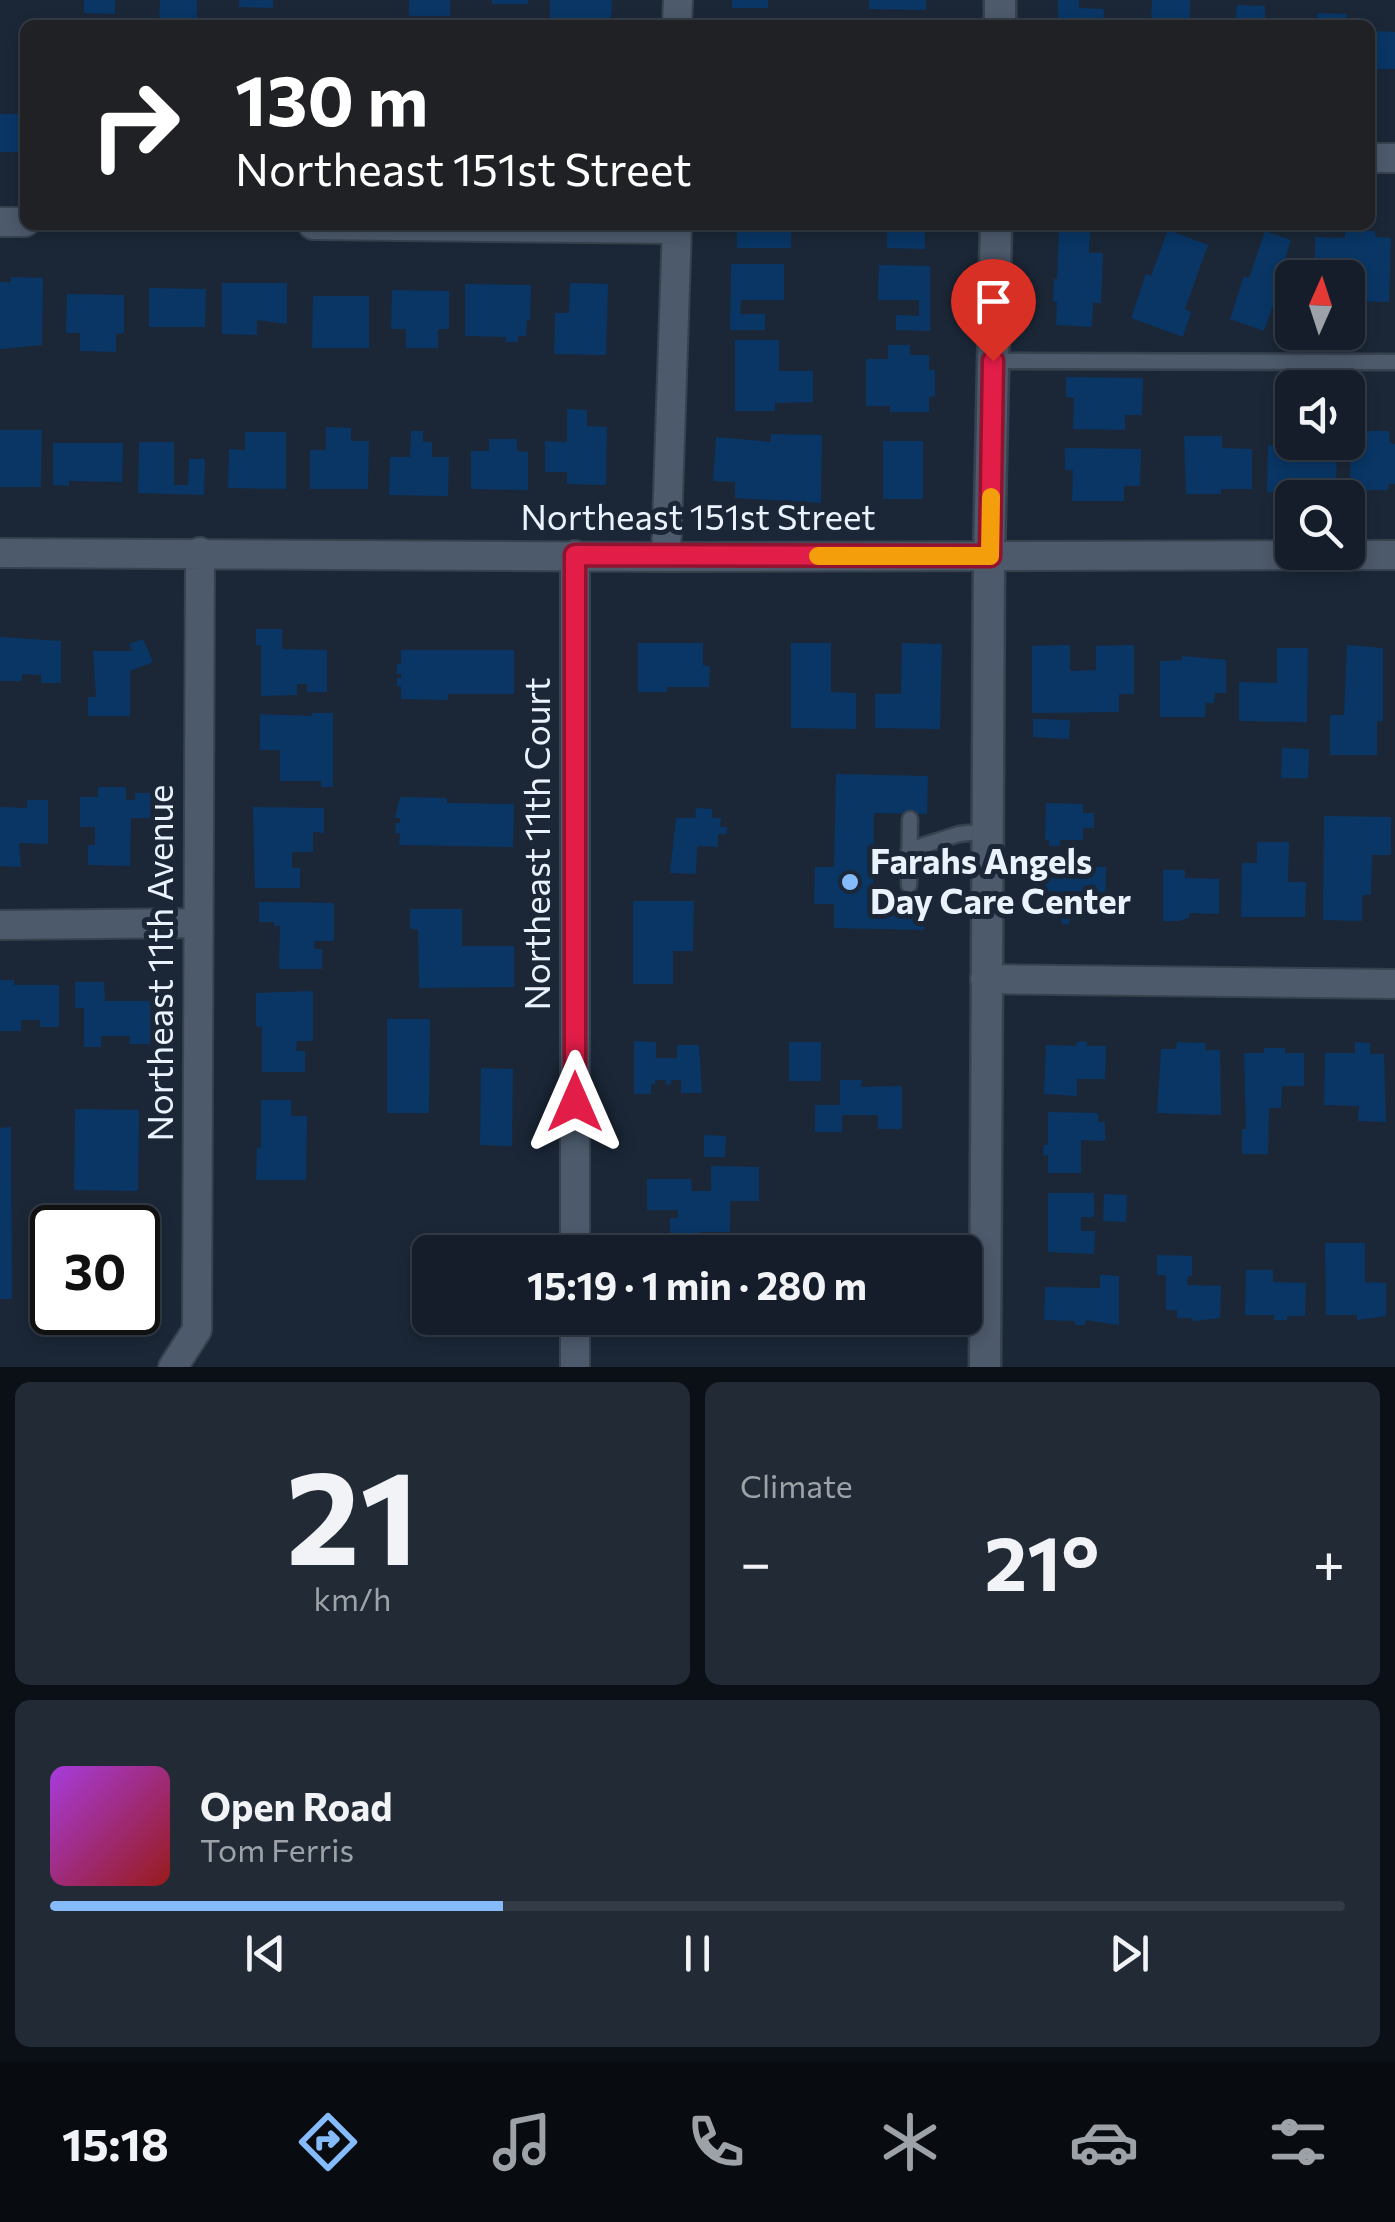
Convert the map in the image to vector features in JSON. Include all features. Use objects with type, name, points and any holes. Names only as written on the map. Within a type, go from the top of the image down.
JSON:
[{"type":"street","points":[[666,557],[677,230]]},
{"type":"street","points":[[984,1367],[996,230]]},
{"type":"street","name":"Northeast 11th Avenue","points":[[173,1367],[197,1330],[200,552]]},
{"type":"street","name":"Northeast 151st Street","points":[[0,553],[666,557],[1395,554]]},
{"type":"street","name":"Northeast 11th Court","points":[[575,555],[575,1235]]},
{"type":"street","points":[[0,925],[198,923]]},
{"type":"street","points":[[986,979],[1395,984]]},
{"type":"street","points":[[575,1335],[576,1367]]},
{"type":"lane","points":[[993,361],[1395,362]]},
{"type":"lane","points":[[908,885],[910,819]]},
{"type":"lane","points":[[909,850],[958,834],[988,830]]},
{"type":"building","points":[[84,0],[115,0],[115,14],[84,13]]},
{"type":"building","points":[[160,0],[197,0],[197,20],[159,20]]},
{"type":"building","points":[[239,0],[273,0],[273,8],[239,7]]},
{"type":"building","points":[[409,0],[450,0],[450,16],[409,16]]},
{"type":"building","points":[[492,0],[528,0],[528,4],[492,4]]},
{"type":"building","points":[[550,0],[612,0],[611,20],[550,20]]},
{"type":"building","points":[[732,0],[768,0],[768,8],[732,8]]},
{"type":"building","points":[[869,0],[926,0],[926,10],[869,9]]},
{"type":"building","points":[[1058,0],[1079,0],[1079,8],[1104,9],[1103,20],[1058,20]]},
{"type":"building","points":[[1152,0],[1190,0],[1190,19],[1213,19],[1213,20],[1151,20]]},
{"type":"building","points":[[1237,5],[1265,6],[1265,18],[1301,18],[1301,20],[1236,20]]},
{"type":"building","points":[[1317,13],[1347,14],[1347,20],[1317,20]]},
{"type":"building","points":[[1377,31],[1395,32],[1395,69],[1377,69]]},
{"type":"building","points":[[0,114],[20,114],[20,152],[0,152]]},
{"type":"building","points":[[737,230],[791,230],[791,248],[737,248]]},
{"type":"building","points":[[887,230],[925,230],[925,249],[887,248]]},
{"type":"building","points":[[1059,230],[1090,231],[1089,253],[1103,253],[1101,303],[1093,303],[1092,327],[1056,325],[1057,302],[1053,301]]},
{"type":"building","points":[[1168,230],[1208,245],[1185,309],[1191,312],[1183,337],[1131,318],[1146,274],[1151,276]]},
{"type":"building","points":[[1265,231],[1291,240],[1285,260],[1275,260],[1275,301],[1264,331],[1230,319],[1244,276],[1249,278]]},
{"type":"building","points":[[1345,231],[1375,231],[1375,237],[1391,238],[1389,302],[1365,301],[1365,260],[1315,260],[1315,237],[1345,238]]},
{"type":"building","points":[[731,264],[784,264],[784,300],[741,300],[740,314],[765,314],[765,330],[730,330]]},
{"type":"building","points":[[879,265],[930,266],[930,331],[896,330],[896,315],[919,316],[919,300],[878,300]]},
{"type":"building","points":[[11,277],[43,278],[42,345],[0,349],[0,282],[11,282]]},
{"type":"building","points":[[222,283],[287,283],[287,324],[257,320],[257,335],[222,334]]},
{"type":"building","points":[[570,283],[608,284],[606,355],[554,354],[555,313],[569,313]]},
{"type":"building","points":[[465,284],[531,285],[526,336],[518,336],[518,342],[505,342],[506,337],[465,336]]},
{"type":"building","points":[[149,288],[206,289],[205,327],[149,327]]},
{"type":"building","points":[[392,290],[449,291],[449,329],[438,329],[438,348],[406,348],[406,329],[391,329]]},
{"type":"building","points":[[67,294],[124,295],[124,333],[116,334],[116,352],[80,351],[80,333],[66,333]]},
{"type":"building","points":[[313,296],[369,296],[369,348],[312,348]]},
{"type":"building","points":[[735,340],[779,340],[779,371],[813,371],[813,402],[775,403],[775,411],[735,411]]},
{"type":"building","points":[[888,345],[910,345],[910,355],[929,355],[929,370],[935,370],[935,396],[929,397],[929,412],[890,412],[890,406],[866,406],[866,359],[888,359]]},
{"type":"building","points":[[1066,377],[1143,378],[1142,415],[1125,415],[1125,430],[1073,429],[1074,398],[1066,397]]},
{"type":"building","points":[[567,409],[587,410],[587,426],[607,427],[606,485],[567,484],[567,472],[545,472],[545,441],[567,442]]},
{"type":"building","points":[[326,427],[351,428],[351,441],[369,441],[368,489],[310,489],[310,450],[326,450]]},
{"type":"building","points":[[0,430],[42,430],[41,487],[0,487]]},
{"type":"building","points":[[411,431],[423,431],[423,442],[432,442],[432,457],[449,457],[448,496],[389,495],[390,457],[410,457]]},
{"type":"building","points":[[1366,431],[1389,431],[1390,443],[1395,444],[1395,484],[1389,484],[1388,490],[1365,490],[1365,480],[1350,480],[1351,460],[1365,460]]},
{"type":"building","points":[[245,432],[286,432],[286,489],[228,488],[229,449],[245,450]]},
{"type":"building","points":[[771,434],[822,435],[821,503],[735,498],[735,482],[713,481],[716,437],[771,442]]},
{"type":"building","points":[[1184,436],[1222,436],[1222,448],[1252,449],[1252,489],[1186,494]]},
{"type":"building","points":[[489,439],[517,439],[517,451],[528,452],[528,490],[471,489],[471,451],[489,451]]},
{"type":"building","points":[[883,441],[923,441],[923,499],[883,499]]},
{"type":"building","points":[[139,442],[174,442],[174,485],[188,485],[189,459],[205,459],[204,495],[138,493]]},
{"type":"building","points":[[53,443],[123,443],[122,482],[69,481],[69,486],[53,485]]},
{"type":"building","points":[[1268,445],[1275,446],[1275,460],[1337,460],[1336,480],[1275,480],[1275,492],[1267,492]]},
{"type":"building","points":[[1065,448],[1141,449],[1140,486],[1124,486],[1124,501],[1072,501],[1073,470],[1065,470]]},
{"type":"building","points":[[256,629],[282,629],[282,649],[327,650],[327,692],[307,692],[307,684],[297,684],[297,695],[261,696],[261,645],[256,645]]},
{"type":"building","points":[[0,637],[61,641],[61,683],[41,683],[41,675],[22,674],[22,681],[0,681]]},
{"type":"building","points":[[143,639],[153,662],[130,671],[130,716],[88,716],[88,697],[96,697],[93,651],[132,651],[129,644]]},
{"type":"building","points":[[638,643],[703,643],[703,666],[710,666],[709,687],[638,692]]},
{"type":"building","points":[[791,643],[831,643],[831,692],[856,693],[856,729],[791,728]]},
{"type":"building","points":[[902,643],[942,644],[940,729],[875,728],[875,694],[901,694]]},
{"type":"building","points":[[1070,645],[1070,671],[1096,670],[1096,646],[1134,645],[1134,694],[1119,694],[1119,712],[1032,713],[1032,646]]},
{"type":"building","points":[[1347,645],[1383,648],[1383,721],[1377,721],[1377,755],[1330,755],[1330,715],[1344,715]]},
{"type":"building","points":[[1277,648],[1308,648],[1307,722],[1239,721],[1239,682],[1277,683]]},
{"type":"building","points":[[401,650],[514,650],[514,694],[448,694],[448,700],[401,699],[397,678],[401,678],[401,673],[396,674]]},
{"type":"building","points":[[1182,656],[1226,660],[1226,693],[1215,693],[1214,703],[1206,703],[1205,717],[1160,717],[1160,661],[1182,660]]},
{"type":"building","points":[[311,713],[333,713],[333,787],[321,787],[321,781],[280,781],[280,750],[260,750],[260,714],[312,716]]},
{"type":"building","points":[[1033,719],[1070,720],[1069,739],[1033,737]]},
{"type":"building","points":[[1282,748],[1309,749],[1308,778],[1281,778]]},
{"type":"building","points":[[836,774],[928,776],[927,814],[874,813],[873,892],[925,893],[924,930],[834,928],[834,904],[814,904],[815,867],[834,867]]},
{"type":"building","points":[[98,787],[126,787],[126,800],[135,800],[135,793],[151,793],[150,818],[131,818],[130,866],[88,865],[88,845],[95,845],[95,827],[80,827],[80,797],[98,797]]},
{"type":"building","points":[[400,797],[447,798],[447,803],[514,804],[513,847],[399,845],[400,833],[395,833],[400,818],[395,818]]},
{"type":"building","points":[[27,800],[48,800],[48,844],[19,843],[21,867],[0,866],[0,807],[27,808]]},
{"type":"building","points":[[1046,803],[1083,804],[1083,813],[1094,813],[1094,828],[1083,828],[1083,840],[1060,840],[1060,846],[1049,846],[1049,840],[1045,840]]},
{"type":"building","points":[[253,807],[324,808],[324,833],[313,832],[313,852],[292,852],[292,868],[300,868],[300,888],[255,888]]},
{"type":"building","points":[[696,808],[712,809],[712,818],[721,818],[720,827],[727,827],[727,834],[718,834],[718,847],[697,846],[696,874],[670,873],[676,818],[695,818]]},
{"type":"building","points":[[1324,816],[1391,817],[1391,855],[1372,855],[1371,895],[1362,895],[1362,921],[1323,920]]},
{"type":"building","points":[[1257,842],[1289,842],[1288,882],[1306,882],[1305,917],[1241,917],[1242,863],[1257,863]]},
{"type":"building","points":[[1044,867],[1106,867],[1105,912],[1085,912],[1085,919],[1070,919],[1069,924],[1062,924],[1060,912],[1044,912]]},
{"type":"building","points":[[1163,870],[1185,870],[1185,878],[1219,879],[1219,914],[1189,913],[1189,918],[1163,921]]},
{"type":"building","points":[[633,901],[694,901],[693,951],[673,951],[673,984],[633,984]]},
{"type":"building","points":[[259,902],[334,903],[334,941],[314,941],[314,949],[322,949],[322,969],[279,969],[280,926],[259,922]]},
{"type":"building","points":[[410,909],[462,909],[462,946],[514,946],[514,987],[419,988],[418,929],[410,929]]},
{"type":"building","points":[[0,980],[14,980],[14,985],[59,985],[59,1027],[40,1027],[40,1020],[21,1020],[21,1031],[0,1031]]},
{"type":"building","points":[[75,982],[104,982],[105,1001],[150,1001],[150,1044],[129,1044],[130,1036],[101,1036],[101,1047],[84,1047],[84,1008],[75,1008]]},
{"type":"building","points":[[313,991],[313,1041],[297,1041],[296,1051],[305,1051],[305,1072],[262,1072],[262,1027],[256,1026],[256,993]]},
{"type":"building","points":[[387,1019],[430,1019],[429,1113],[387,1113]]},
{"type":"building","points":[[634,1041],[656,1042],[656,1058],[677,1058],[677,1045],[699,1045],[702,1093],[681,1093],[681,1080],[671,1080],[666,1085],[666,1080],[655,1080],[651,1094],[634,1094]]},
{"type":"building","points":[[1082,1041],[1087,1046],[1106,1046],[1105,1079],[1077,1079],[1077,1096],[1044,1094],[1046,1045],[1076,1046]]},
{"type":"building","points":[[789,1042],[821,1042],[821,1081],[789,1081]]},
{"type":"building","points":[[1177,1042],[1206,1043],[1205,1050],[1220,1050],[1221,1115],[1157,1113],[1161,1049],[1176,1049]]},
{"type":"building","points":[[1355,1042],[1370,1043],[1370,1054],[1384,1054],[1386,1122],[1358,1121],[1359,1106],[1324,1105],[1325,1053],[1355,1053]]},
{"type":"building","points":[[1264,1048],[1304,1053],[1304,1086],[1282,1086],[1281,1108],[1269,1108],[1268,1154],[1242,1154],[1242,1129],[1246,1129],[1244,1053],[1264,1053]]},
{"type":"building","points":[[481,1068],[513,1069],[512,1146],[480,1145]]},
{"type":"building","points":[[840,1080],[862,1080],[861,1087],[902,1086],[902,1129],[878,1129],[878,1115],[842,1115],[842,1132],[815,1132],[815,1105],[840,1105]]},
{"type":"building","points":[[261,1100],[291,1100],[291,1116],[307,1116],[306,1180],[256,1180]]},
{"type":"building","points":[[75,1109],[139,1110],[138,1191],[74,1190]]},
{"type":"building","points":[[1048,1112],[1098,1113],[1098,1122],[1105,1122],[1105,1141],[1081,1140],[1081,1173],[1048,1173],[1048,1155],[1044,1156],[1043,1150],[1048,1145]]},
{"type":"building","points":[[11,1127],[12,1299],[0,1299],[0,1128]]},
{"type":"building","points":[[704,1135],[726,1136],[725,1157],[704,1157]]},
{"type":"building","points":[[711,1166],[759,1167],[759,1201],[730,1201],[730,1232],[670,1234],[670,1218],[678,1218],[678,1210],[647,1210],[647,1179],[691,1179],[692,1191],[711,1191]]},
{"type":"building","points":[[1048,1193],[1094,1193],[1094,1217],[1081,1217],[1081,1231],[1095,1231],[1094,1254],[1048,1252]]},
{"type":"building","points":[[1104,1194],[1127,1195],[1126,1222],[1103,1221]]},
{"type":"building","points":[[1325,1243],[1365,1243],[1365,1282],[1386,1283],[1386,1316],[1357,1320],[1357,1315],[1326,1315]]},
{"type":"building","points":[[1157,1255],[1192,1256],[1192,1276],[1188,1276],[1187,1285],[1221,1286],[1220,1318],[1193,1321],[1177,1318],[1177,1310],[1166,1310],[1166,1275],[1157,1275]]},
{"type":"building","points":[[1246,1270],[1273,1270],[1273,1282],[1306,1283],[1305,1316],[1274,1320],[1274,1315],[1245,1315]]},
{"type":"building","points":[[1100,1275],[1119,1276],[1119,1325],[1044,1320],[1045,1287],[1100,1288]]},
{"type":"slow traffic","points":[[818,556],[990,556],[991,497]]},
{"type":"place","name":"Farahs Angels Day Care Center","points":[[850,882]]},
{"type":"route","points":[[575,1102],[575,555],[990,556],[993,361]]}]
